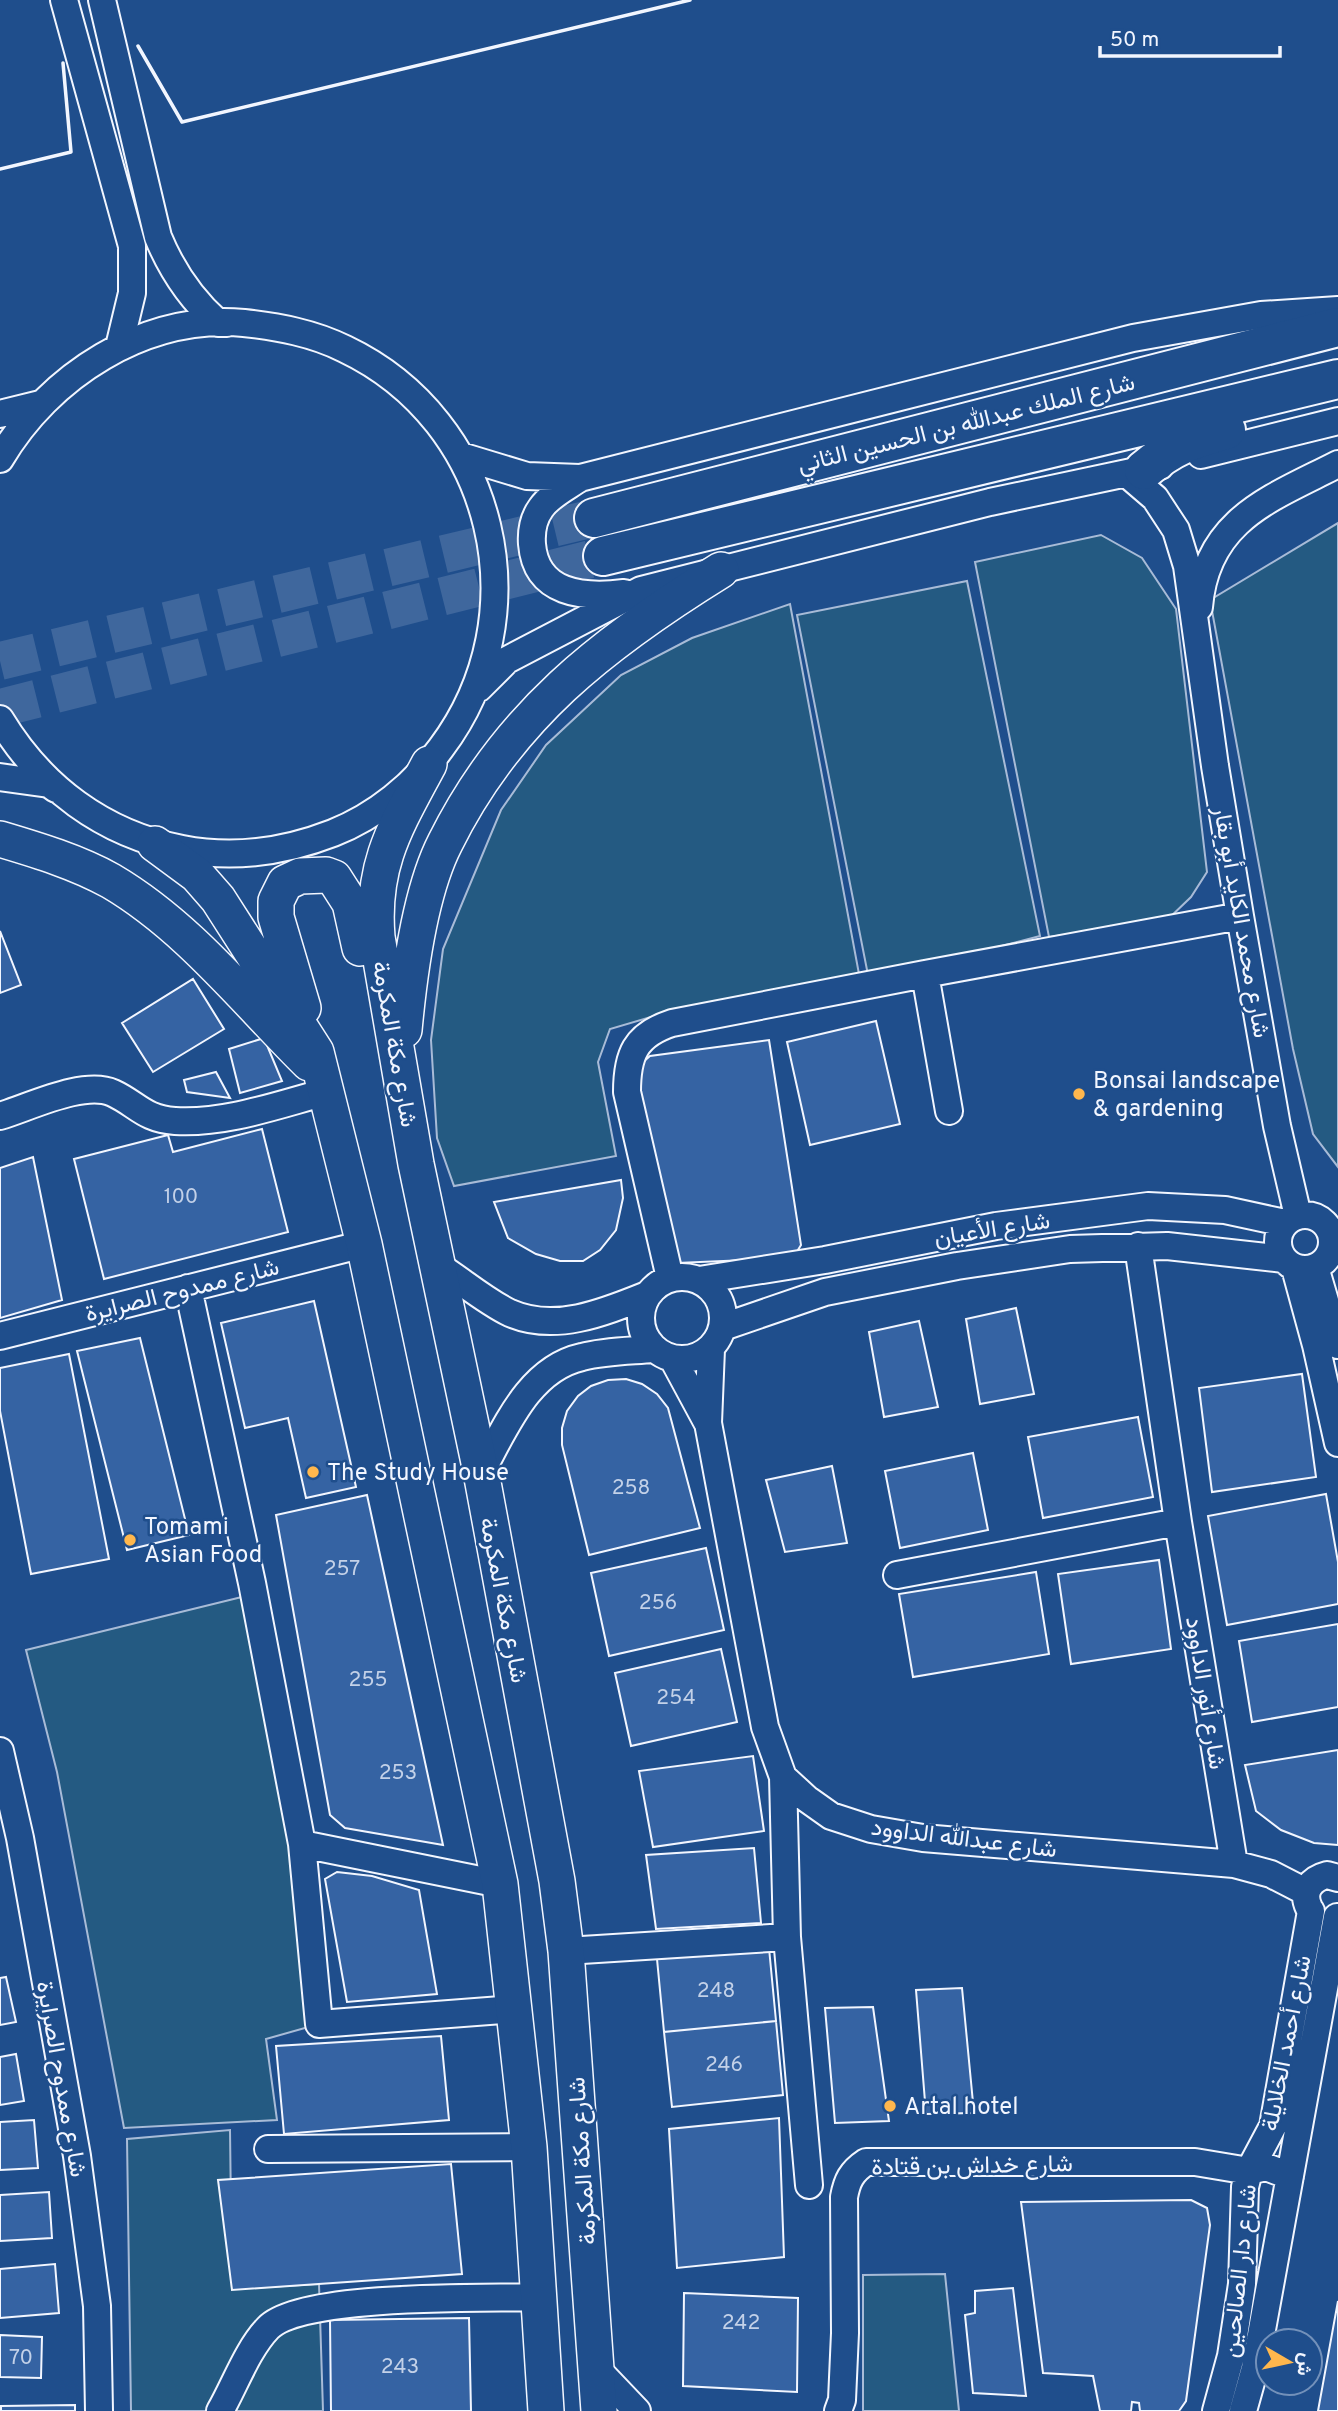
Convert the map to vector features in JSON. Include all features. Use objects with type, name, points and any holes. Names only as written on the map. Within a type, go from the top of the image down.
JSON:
[{"type":"highway","name":"شارع الملك عبدالله بن الحسين الثاني","points":[[594,518],[1338,327]]},
{"type":"highway","name":"شارع الملك عبدالله بن الحسين الثاني","points":[[603,556],[1338,379]]},
{"type":"highway","points":[[1135,472],[1182,443],[1338,398]]},
{"type":"main road","points":[[401,1065],[408,991],[421,918],[444,845],[485,777],[537,709],[603,650],[660,608],[721,570]]},
{"type":"main road","name":"شارع مكة المكرمة","points":[[429,764],[393,830],[379,872],[374,901],[386,995],[401,1065],[416,1164],[481,1472],[557,1881],[566,1951],[599,2411]]},
{"type":"main road","points":[[0,839],[71,863],[110,881],[140,901],[177,930],[321,1073]]},
{"type":"main road","points":[[155,844],[197,875],[218,899],[321,1073]]},
{"type":"main road","points":[[416,1164],[350,903],[334,878],[314,874],[285,883],[278,892],[276,917],[321,1073],[364,1244],[500,1884],[516,2008],[529,2147],[546,2411]]},
{"type":"street","points":[[64,0],[132,246],[132,293],[119,347]]},
{"type":"street","points":[[0,777],[49,785],[112,827],[155,844],[204,854],[254,854],[304,845],[351,826],[393,799],[429,764],[455,730],[475,691],[488,653],[495,612],[495,572],[486,519],[461,456],[427,410],[375,366],[314,336],[276,326],[218,323],[202,309],[176,275],[158,237],[102,0]]},
{"type":"street","points":[[110,161],[139,154]]},
{"type":"street","points":[[461,456],[527,476],[580,478],[1133,338],[1261,315],[1338,310]]},
{"type":"street","points":[[0,459],[24,421],[41,403],[85,367],[119,347],[157,333],[196,325],[236,323]]},
{"type":"street","points":[[0,414],[41,403]]},
{"type":"street","points":[[580,478],[542,505],[531,532],[533,556],[544,577],[560,589],[597,596],[641,590],[990,502],[1135,472],[1338,421]]},
{"type":"street","name":"شارع محمد الكايد أبو بقار","points":[[1198,626],[1205,578],[1227,535],[1262,501],[1338,464]]},
{"type":"street","name":"شارع محمد الكايد أبو بقار","points":[[1135,472],[1176,530],[1187,566],[1198,626],[1215,766],[1277,1126],[1311,1221],[1329,1231],[1329,1255],[1310,1265]]},
{"type":"street","points":[[475,691],[507,660],[641,590]]},
{"type":"street","points":[[0,719],[16,746],[42,776],[72,802]]},
{"type":"street","points":[[670,1278],[627,1092],[627,1067],[635,1047],[652,1029],[925,974],[1240,916]]},
{"type":"street","points":[[925,974],[949,1111]]},
{"type":"street","points":[[0,1116],[85,1089],[111,1092],[144,1114],[157,1119],[190,1122],[227,1118],[321,1073]]},
{"type":"street","name":"شارع الأعيان","points":[[699,1280],[825,1260],[996,1226],[1148,1206],[1202,1208],[1311,1221]]},
{"type":"street","points":[[1311,1221],[1278,1241],[1310,1265],[1338,1345]]},
{"type":"street","name":"شارع ممدوح الصرايرة","points":[[0,1336],[364,1244]]},
{"type":"street","name":"شارع أنور الداوود","points":[[1138,1246],[1178,1522],[1234,1864]]},
{"type":"street","name":"شارع الأعيان","points":[[717,1338],[825,1292],[957,1266],[1070,1249],[1167,1246],[1310,1265]]},
{"type":"street","points":[[437,1265],[510,1313],[536,1320],[563,1321],[604,1313],[647,1295],[657,1284],[670,1278],[685,1276],[699,1280],[719,1299],[717,1338],[687,1360],[663,1354],[580,1357],[549,1371],[520,1402],[481,1472]]},
{"type":"street","points":[[1310,1265],[1316,1345],[1338,1443]]},
{"type":"street","points":[[188,1287],[252,1583],[302,1844],[319,2024],[516,2008]]},
{"type":"street","points":[[647,1295],[641,1323],[645,1337],[663,1354]]},
{"type":"street","name":"شارع عبدالله الداوود","points":[[717,1338],[708,1423],[765,1727],[783,1777],[831,1816],[871,1829],[922,1838],[1234,1864],[1271,1874],[1309,1902],[1318,1917],[1338,1917]]},
{"type":"street","name":"شارع عبدالله الداوود","points":[[663,1354],[708,1423]]},
{"type":"street","points":[[897,1575],[1178,1522]]},
{"type":"street","name":"شارع ممدوح الصرايرة","points":[[0,1751],[20,1838],[77,2156],[97,2306],[99,2411]]},
{"type":"street","points":[[783,1777],[787,1937],[809,2185]]},
{"type":"street","points":[[302,1844],[500,1884]]},
{"type":"street","points":[[1309,1902],[1318,1878],[1327,1875],[1338,1878]]},
{"type":"street","name":"شارع أحمد الخلايلة","points":[[1249,2171],[1273,2126],[1309,1902]]},
{"type":"street","name":"شارع أحمد الخلايلة","points":[[1290,2176],[1338,1917]]},
{"type":"street","points":[[566,1951],[787,1937]]},
{"type":"street","points":[[268,2149],[529,2147]]},
{"type":"street","name":"شارع خداش بن قتادة","points":[[838,2411],[842,2400],[845,2333],[844,2197],[847,2182],[855,2169],[866,2162],[1195,2162],[1249,2171],[1266,2167],[1290,2176]]},
{"type":"street","name":"شارع دار الصالحين","points":[[1216,2411],[1231,2356],[1242,2284],[1244,2202],[1249,2171]]},
{"type":"street","name":"شارع دار الصالحين","points":[[1243,2411],[1255,2368],[1290,2176]]},
{"type":"street","points":[[220,2411],[268,2327],[294,2314],[332,2305],[540,2297]]},
{"type":"street","points":[[598,2370],[637,2411]]},
{"type":"shaded area","points":[[1338,523],[1338,1167],[1313,1134],[1293,1049],[1210,600]]},
{"type":"shaded area","points":[[1101,535],[1142,558],[1176,609],[1207,872],[1191,897],[1166,921],[1049,937],[975,562]]},
{"type":"shaded area","points":[[967,581],[1040,936],[869,980],[797,615]]},
{"type":"shaded area","points":[[790,604],[859,974],[685,1007],[610,1029],[598,1062],[616,1156],[454,1186],[437,1138],[431,1040],[443,949],[501,810],[546,745],[621,675],[692,638]]},
{"type":"shaded area","points":[[254,1594],[319,2024],[266,2039],[277,2120],[124,2128],[57,1772],[26,1650]]},
{"type":"shaded area","points":[[230,2130],[232,2289],[319,2284],[323,2411],[131,2411],[127,2139]]},
{"type":"shaded area","points":[[945,2274],[959,2411],[863,2411],[863,2275]]},
{"type":"building","points":[[0,931],[21,985],[0,993]]},
{"type":"building","points":[[193,979],[224,1029],[153,1072],[122,1023]]},
{"type":"building","points":[[876,1021],[900,1124],[810,1145],[787,1042]]},
{"type":"building","points":[[264,1038],[282,1081],[240,1093],[229,1049]]},
{"type":"building","points":[[769,1040],[801,1245],[793,1258],[677,1263],[635,1069],[650,1056]]},
{"type":"building","points":[[216,1072],[230,1098],[187,1092],[184,1080]]},
{"type":"building","points":[[262,1129],[288,1232],[104,1279],[74,1159],[168,1135],[173,1152]]},
{"type":"building","points":[[33,1157],[62,1300],[0,1318],[0,1168]]},
{"type":"building","points":[[621,1180],[623,1198],[616,1230],[600,1250],[583,1261],[560,1261],[536,1254],[508,1238],[494,1202]]},
{"type":"building","points":[[314,1301],[356,1487],[306,1498],[288,1418],[245,1428],[221,1323]]},
{"type":"building","points":[[1016,1308],[1034,1394],[980,1404],[966,1319]]},
{"type":"building","points":[[919,1321],[938,1407],[884,1417],[869,1332]]},
{"type":"building","points":[[140,1338],[189,1535],[127,1550],[77,1351]]},
{"type":"building","points":[[69,1354],[109,1559],[31,1574],[0,1411],[0,1368]]},
{"type":"building","points":[[1302,1374],[1316,1477],[1212,1492],[1199,1388]]},
{"type":"building","points":[[626,1379],[642,1384],[657,1394],[668,1408],[700,1528],[589,1555],[562,1445],[562,1428],[567,1411],[578,1396],[591,1386],[608,1380]]},
{"type":"building","points":[[1138,1417],[1153,1497],[1043,1518],[1028,1437]]},
{"type":"building","points":[[973,1453],[988,1530],[900,1548],[885,1471]]},
{"type":"building","points":[[832,1466],[847,1543],[785,1552],[766,1480]]},
{"type":"building","points":[[1326,1494],[1338,1562],[1338,1604],[1227,1625],[1208,1516]]},
{"type":"building","points":[[367,1495],[443,1845],[345,1828],[330,1815],[276,1515]]},
{"type":"building","points":[[706,1548],[724,1630],[609,1656],[591,1573]]},
{"type":"building","points":[[1159,1560],[1171,1649],[1071,1664],[1058,1574]]},
{"type":"building","points":[[1036,1572],[1049,1654],[913,1677],[899,1594]]},
{"type":"building","points":[[1338,1624],[1338,1707],[1252,1722],[1239,1641]]},
{"type":"building","points":[[721,1649],[737,1722],[631,1746],[615,1673]]},
{"type":"building","points":[[1338,1750],[1338,1845],[1314,1843],[1281,1830],[1256,1811],[1245,1765]]},
{"type":"building","points":[[753,1756],[764,1831],[653,1847],[639,1771]]},
{"type":"building","points":[[754,1848],[761,1923],[656,1929],[646,1855]]},
{"type":"building","points":[[337,1872],[372,1876],[419,1890],[437,1994],[347,2002],[325,1879]]},
{"type":"building","points":[[769,1948],[776,2021],[664,2032],[657,1959]]},
{"type":"building","points":[[6,1977],[16,2022],[0,2025],[0,1978]]},
{"type":"building","points":[[962,1988],[974,2113],[926,2114],[916,1990]]},
{"type":"building","points":[[873,2007],[889,2121],[835,2123],[825,2008]]},
{"type":"building","points":[[776,2021],[783,2095],[672,2107],[664,2032]]},
{"type":"building","points":[[441,2036],[449,2120],[284,2134],[276,2046]]},
{"type":"building","points":[[16,2054],[24,2101],[0,2105],[0,2057]]},
{"type":"building","points":[[779,2118],[784,2257],[677,2268],[669,2129]]},
{"type":"building","points":[[34,2120],[38,2168],[0,2170],[0,2122]]},
{"type":"building","points":[[451,2164],[462,2274],[232,2290],[218,2180]]},
{"type":"building","points":[[49,2192],[52,2238],[0,2241],[0,2195]]},
{"type":"building","points":[[1191,2200],[1207,2208],[1210,2225],[1186,2401],[1179,2411],[1140,2411],[1139,2403],[1132,2402],[1131,2411],[1100,2411],[1093,2376],[1043,2373],[1021,2202]]},
{"type":"building","points":[[55,2264],[59,2313],[0,2318],[0,2269]]},
{"type":"building","points":[[1013,2288],[1026,2396],[973,2393],[965,2315],[975,2313],[975,2291]]},
{"type":"building","points":[[684,2293],[798,2298],[797,2392],[683,2386]]},
{"type":"building","points":[[1338,2301],[1338,2411],[1318,2411],[1321,2397],[1324,2397],[1324,2378]]},
{"type":"building","points":[[469,2318],[471,2411],[331,2411],[330,2320]]},
{"type":"building","points":[[0,2335],[42,2337],[41,2378],[0,2377]]},
{"type":"building","points":[[75,2405],[75,2411],[1,2411],[1,2406]]},
{"type":"tunnel","points":[[0,661],[594,518]]},
{"type":"tunnel","points":[[0,708],[603,556]]},
{"type":"wall","points":[[138,46],[182,122],[690,0]]},
{"type":"wall","points":[[0,169],[71,152],[63,63]]},
{"type":"place","name":"Bonsai landscape & gardening","points":[[1079,1094]]},
{"type":"place","name":"The Study House","points":[[313,1472]]},
{"type":"place","name":"Tomami Asian Food","points":[[130,1540]]},
{"type":"place","name":"Artal hotel","points":[[890,2106]]}]
